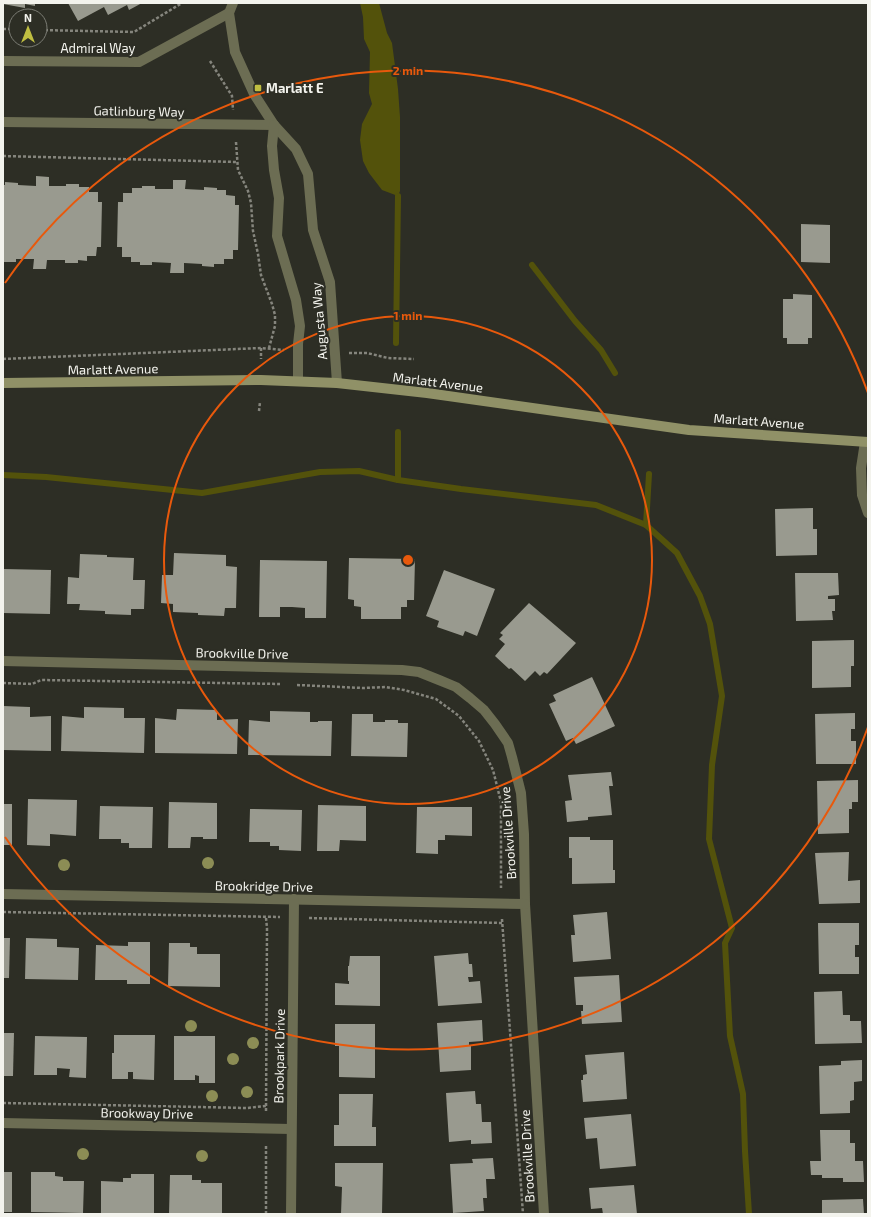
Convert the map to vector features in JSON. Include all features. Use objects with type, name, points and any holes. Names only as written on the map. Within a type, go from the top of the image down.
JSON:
[{"type":"street","name":"Augusta Way","points":[[233,3],[229,14],[235,52],[254,94],[274,125],[296,149],[308,174],[313,230],[330,282],[337,383]]},
{"type":"street","name":"Admiral Way","points":[[3,61],[139,62],[229,14]]},
{"type":"street","name":"Gatlinburg Way","points":[[3,122],[274,125]]},
{"type":"street","name":"Augusta Way","points":[[274,125],[272,146],[274,170],[279,198],[277,236],[296,300],[300,326],[298,344],[298,381]]},
{"type":"street","name":"Marlatt Avenue","points":[[3,383],[298,381],[337,383],[427,393],[689,430],[866,442]]},
{"type":"street","points":[[866,442],[861,468],[862,495],[868,512]]},
{"type":"street","name":"Brookville Drive","points":[[3,661],[402,670],[419,672],[456,687],[484,710],[508,744],[521,793],[524,834],[525,904],[544,1214]]},
{"type":"street","name":"Brookridge Drive","points":[[3,894],[525,904]]},
{"type":"street","name":"Brookpark Drive","points":[[291,1214],[294,899]]},
{"type":"street","name":"Brookway Drive","points":[[3,1123],[291,1129]]},
{"type":"path","points":[[48,30],[134,32],[182,3]]},
{"type":"path","points":[[210,61],[232,96],[233,115]]},
{"type":"path","points":[[3,359],[269,348],[275,326],[275,315],[261,275],[253,231],[251,203],[248,192],[238,170],[236,142]]},
{"type":"path","points":[[3,156],[237,162]]},
{"type":"path","points":[[261,348],[261,359]]},
{"type":"path","points":[[350,352],[367,352],[388,358],[414,359]]},
{"type":"path","points":[[259,410],[260,402]]},
{"type":"path","points":[[3,683],[32,684],[41,680],[282,684]]},
{"type":"path","points":[[290,684],[363,688],[386,687],[404,690],[436,699],[460,716],[479,741],[494,770],[501,802],[500,904],[523,1214]]},
{"type":"path","points":[[3,912],[266,918],[294,916],[502,923]]},
{"type":"path","points":[[266,918],[266,1214]]},
{"type":"path","points":[[3,1103],[247,1108],[266,1106]]},
{"type":"shaded area","points":[[360,3],[379,3],[387,33],[392,43],[400,117],[400,191],[398,196],[382,190],[369,173],[363,161],[360,140],[362,124],[372,104],[369,93],[370,52],[364,39],[363,17]]},
{"type":"building","points":[[35,3],[35,6],[25,4],[25,8],[3,4]]},
{"type":"building","points":[[68,3],[142,3],[129,10],[127,5],[108,15],[104,7],[78,21]]},
{"type":"building","points":[[36,176],[49,177],[49,186],[79,184],[79,187],[89,187],[89,192],[98,192],[98,202],[102,202],[101,247],[97,247],[96,256],[87,256],[87,261],[78,260],[78,263],[65,263],[65,260],[47,260],[46,269],[33,269],[34,259],[16,259],[16,262],[3,262],[3,185],[5,185],[5,182],[18,183],[18,185],[36,186]]},
{"type":"building","points":[[173,180],[186,180],[185,189],[204,190],[204,187],[217,188],[217,190],[226,190],[226,195],[235,196],[235,205],[239,205],[238,250],[233,250],[233,259],[224,259],[224,264],[214,264],[214,267],[202,266],[202,264],[184,263],[184,273],[170,273],[171,263],[152,262],[152,265],[140,265],[140,262],[131,262],[131,257],[122,257],[122,247],[117,247],[118,202],[123,202],[123,193],[132,193],[132,188],[142,188],[142,186],[155,186],[155,189],[173,189]]},
{"type":"building","points":[[801,224],[830,225],[830,263],[801,262]]},
{"type":"building","points":[[793,294],[812,295],[812,338],[808,338],[808,344],[787,344],[787,338],[783,338],[783,299],[793,299]]},
{"type":"building","points":[[813,508],[813,529],[817,529],[817,555],[776,556],[775,509]]},
{"type":"building","points":[[174,553],[226,555],[226,566],[237,567],[236,608],[225,608],[224,616],[198,615],[198,613],[173,612],[173,604],[161,603],[162,575],[173,575]]},
{"type":"building","points":[[80,554],[134,558],[133,580],[145,580],[144,609],[131,609],[131,615],[105,614],[105,611],[79,610],[80,604],[67,604],[68,577],[79,578]]},
{"type":"building","points":[[349,558],[415,559],[414,600],[407,600],[407,607],[401,607],[401,619],[361,619],[361,607],[354,606],[354,600],[348,599]]},
{"type":"building","points":[[260,560],[327,561],[326,618],[305,618],[305,608],[292,607],[280,607],[280,617],[259,617]]},
{"type":"building","points":[[3,569],[51,570],[50,614],[3,613]]},
{"type":"building","points":[[444,570],[495,589],[477,636],[465,631],[463,636],[437,627],[439,621],[426,616]]},
{"type":"building","points":[[795,573],[838,573],[839,595],[828,596],[828,599],[835,599],[835,611],[832,611],[833,620],[796,621]]},
{"type":"building","points":[[529,603],[576,643],[547,674],[544,672],[540,676],[535,671],[525,681],[495,656],[505,644],[499,639],[503,635],[500,633]]},
{"type":"building","points":[[854,640],[854,666],[851,666],[851,687],[812,688],[812,641]]},
{"type":"building","points":[[592,677],[615,726],[576,744],[573,738],[566,741],[549,704],[556,701],[553,695]]},
{"type":"building","points":[[3,706],[30,707],[30,717],[51,716],[51,751],[3,750]]},
{"type":"building","points":[[84,707],[124,708],[124,718],[145,718],[144,753],[61,751],[62,716],[84,718]]},
{"type":"building","points":[[177,709],[217,710],[217,720],[238,719],[237,754],[155,753],[155,718],[176,720]]},
{"type":"building","points":[[270,711],[310,712],[310,722],[332,721],[331,756],[248,755],[249,720],[270,722]]},
{"type":"building","points":[[855,713],[855,729],[851,729],[851,741],[856,741],[856,764],[816,764],[815,714]]},
{"type":"building","points":[[352,714],[373,714],[373,722],[398,720],[398,723],[408,723],[407,757],[351,756]]},
{"type":"building","points":[[611,772],[613,786],[609,786],[612,815],[588,817],[588,820],[567,822],[565,801],[572,800],[568,775]]},
{"type":"building","points":[[858,780],[858,802],[852,802],[852,809],[849,809],[849,833],[818,834],[817,781]]},
{"type":"building","points":[[28,799],[77,800],[76,836],[50,834],[50,846],[27,845]]},
{"type":"building","points":[[169,802],[217,803],[217,839],[191,837],[190,848],[168,848]]},
{"type":"building","points":[[3,804],[12,804],[12,845],[3,845]]},
{"type":"building","points":[[318,805],[366,806],[366,841],[340,840],[339,851],[317,851]]},
{"type":"building","points":[[100,806],[153,807],[152,848],[129,848],[129,843],[121,843],[121,839],[99,839]]},
{"type":"building","points":[[417,807],[472,807],[472,836],[445,835],[445,840],[438,840],[438,854],[416,853]]},
{"type":"building","points":[[250,809],[302,810],[301,851],[279,850],[279,846],[270,846],[270,842],[249,842]]},
{"type":"building","points":[[569,837],[590,837],[590,840],[613,840],[613,870],[615,870],[615,883],[572,884],[572,858],[569,858]]},
{"type":"building","points":[[849,852],[848,881],[860,880],[860,903],[819,904],[815,853]]},
{"type":"building","points":[[607,912],[611,959],[573,962],[571,935],[575,935],[573,915]]},
{"type":"building","points":[[818,923],[859,923],[859,945],[855,945],[855,957],[859,957],[859,974],[819,974]]},
{"type":"building","points":[[3,938],[10,938],[9,978],[3,978]]},
{"type":"building","points":[[26,938],[57,939],[57,947],[79,948],[78,980],[25,979]]},
{"type":"building","points":[[128,942],[150,942],[150,984],[127,984],[127,980],[95,980],[96,945],[128,946]]},
{"type":"building","points":[[169,943],[190,943],[190,947],[197,947],[197,954],[220,954],[220,987],[168,986]]},
{"type":"building","points":[[468,953],[469,964],[472,964],[473,977],[468,977],[469,982],[480,981],[482,1003],[438,1006],[434,956]]},
{"type":"building","points":[[350,956],[380,956],[380,1006],[335,1005],[335,983],[349,984],[348,966]]},
{"type":"building","points":[[619,975],[622,1022],[582,1024],[581,1011],[583,1011],[583,1005],[576,1005],[574,977]]},
{"type":"building","points":[[842,991],[843,1015],[850,1015],[850,1021],[861,1021],[862,1043],[815,1044],[814,992]]},
{"type":"building","points":[[482,1020],[483,1041],[469,1042],[469,1045],[471,1045],[471,1070],[440,1072],[437,1023]]},
{"type":"building","points":[[335,1024],[375,1024],[375,1078],[339,1077],[339,1046],[335,1046]]},
{"type":"building","points":[[3,1033],[14,1033],[13,1076],[3,1076]]},
{"type":"building","points":[[114,1035],[155,1035],[154,1080],[133,1079],[133,1072],[128,1072],[128,1079],[112,1079]]},
{"type":"building","points":[[35,1036],[87,1037],[86,1078],[69,1077],[70,1069],[57,1068],[57,1075],[34,1075]]},
{"type":"building","points":[[174,1036],[215,1036],[215,1083],[199,1083],[199,1076],[195,1075],[195,1080],[174,1080]]},
{"type":"building","points":[[624,1052],[627,1099],[583,1102],[581,1080],[583,1080],[583,1075],[587,1074],[585,1055]]},
{"type":"building","points":[[862,1060],[862,1081],[854,1082],[854,1100],[850,1101],[850,1113],[820,1114],[819,1066],[841,1065],[841,1061]]},
{"type":"building","points":[[475,1091],[476,1104],[481,1104],[482,1122],[491,1122],[492,1143],[471,1144],[471,1140],[449,1142],[446,1093]]},
{"type":"building","points":[[339,1094],[373,1094],[372,1127],[376,1127],[376,1146],[334,1146],[334,1125],[339,1125]]},
{"type":"building","points":[[631,1114],[636,1166],[600,1169],[597,1138],[586,1139],[584,1118]]},
{"type":"building","points":[[820,1130],[850,1130],[850,1143],[855,1143],[855,1161],[863,1161],[864,1182],[843,1182],[843,1178],[822,1178],[822,1175],[811,1175],[810,1161],[821,1161]]},
{"type":"building","points":[[493,1158],[495,1179],[486,1179],[487,1198],[483,1198],[484,1211],[453,1213],[450,1164],[473,1163],[472,1159]]},
{"type":"building","points":[[335,1163],[383,1163],[382,1214],[341,1214],[342,1187],[335,1186]]},
{"type":"building","points":[[3,1172],[12,1172],[12,1212],[3,1212]]},
{"type":"building","points":[[31,1172],[55,1172],[55,1176],[63,1177],[63,1181],[84,1181],[83,1213],[31,1212]]},
{"type":"building","points":[[131,1174],[154,1174],[154,1214],[101,1213],[101,1181],[123,1182],[123,1178],[131,1178]]},
{"type":"building","points":[[170,1175],[192,1175],[192,1180],[201,1180],[201,1183],[222,1183],[222,1214],[169,1214]]},
{"type":"building","points":[[634,1185],[637,1214],[603,1214],[602,1208],[591,1209],[589,1188]]},
{"type":"building","points":[[863,1199],[864,1214],[822,1214],[822,1200]]},
{"type":"waterway","points":[[396,343],[398,196]]},
{"type":"waterway","points":[[532,265],[575,321],[601,350],[615,373]]},
{"type":"waterway","points":[[398,432],[398,480]]},
{"type":"waterway","points":[[3,475],[46,477],[202,493],[320,472],[359,471],[398,480],[596,505],[646,525],[677,553],[700,596],[710,624],[722,696],[712,765],[709,839],[732,928],[725,943],[730,1036],[743,1094],[749,1214]]},
{"type":"waterway","points":[[646,525],[649,474]]},
{"type":"place","name":"Marlatt E","points":[[258,88]]}]
